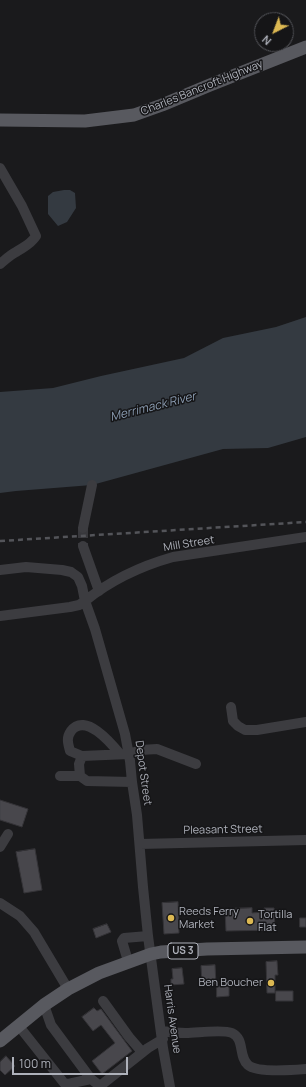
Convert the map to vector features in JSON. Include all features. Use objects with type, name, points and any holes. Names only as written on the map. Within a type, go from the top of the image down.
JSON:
[{"type":"main road","name":"Charles Bancroft Highway","points":[[0,120],[85,121],[134,115],[306,47]]},
{"type":"main road","name":"US 3","points":[[1,1038],[44,1004],[68,989],[98,973],[151,954],[207,949],[306,947]]},
{"type":"street","points":[[0,168],[22,206],[36,236],[26,247],[15,252],[0,264]]},
{"type":"street","points":[[83,528],[92,485]]},
{"type":"street","name":"Mill Street","points":[[0,616],[70,607],[79,604],[122,576],[139,568],[173,557],[306,537]]},
{"type":"street","points":[[83,546],[99,591]]},
{"type":"street","name":"Depot Street","points":[[0,570],[26,567],[62,570],[71,572],[78,577],[82,586],[85,601],[95,629],[125,734],[124,754],[130,761],[151,954]]},
{"type":"street","points":[[231,707],[233,720],[238,726],[245,730],[257,730],[306,722]]},
{"type":"street","points":[[124,754],[91,727],[82,724],[76,726],[68,736],[67,742],[70,751],[82,756],[124,754],[142,750],[157,749],[196,764]]},
{"type":"street","points":[[80,776],[79,764],[82,756]]},
{"type":"street","points":[[60,776],[80,776],[87,781],[132,782]]},
{"type":"street","points":[[0,847],[8,834]]},
{"type":"street","name":"Pleasant Street","points":[[140,844],[306,840]]},
{"type":"street","points":[[0,903],[20,916],[34,932],[68,989]]},
{"type":"street","points":[[128,961],[122,942],[124,938],[148,936]]},
{"type":"street","name":"Harris Avenue","points":[[151,954],[170,1087]]},
{"type":"street","points":[[103,1001],[129,1037],[142,1052]]},
{"type":"street","points":[[44,1004],[51,1025],[91,1080],[100,1086],[162,1035],[178,1033],[224,1031],[232,1033],[240,1040],[243,1058],[248,1065],[256,1069],[306,1070]]},
{"type":"street","points":[[18,1025],[64,1083],[68,1084],[91,1080]]},
{"type":"water","points":[[70,190],[75,193],[76,208],[67,222],[58,226],[48,214],[48,196],[53,192]]},
{"type":"water","name":"Merrimack River","points":[[306,317],[306,437],[268,448],[223,449],[92,485],[0,493],[0,392],[53,388],[184,358],[223,338],[276,327]]},
{"type":"building","points":[[0,800],[28,809],[22,827],[0,820]]},
{"type":"building","points":[[35,849],[42,890],[24,893],[16,852]]},
{"type":"building","name":"Reeds Ferry Market","points":[[178,902],[179,933],[164,934],[162,903]]},
{"type":"building","name":"Tortilla Flat","points":[[252,908],[252,913],[264,912],[264,908],[274,908],[275,930],[226,931],[225,909]]},
{"type":"building","points":[[300,918],[306,918],[306,927],[300,927]]},
{"type":"building","points":[[107,924],[111,932],[96,938],[93,929]]},
{"type":"building","name":"Ben Boucher","points":[[277,961],[278,975],[275,975],[275,993],[267,993],[266,962]]},
{"type":"building","points":[[215,965],[216,984],[202,985],[201,966]]},
{"type":"building","points":[[182,968],[184,984],[171,985],[171,979],[173,979],[172,969]]},
{"type":"building","points":[[217,986],[229,986],[229,996],[217,997]]},
{"type":"building","points":[[276,991],[293,991],[293,1001],[276,1001]]},
{"type":"building","points":[[94,1008],[97,1011],[101,1009],[132,1051],[102,1074],[92,1061],[115,1043],[101,1025],[93,1031],[82,1017]]},
{"type":"building","points":[[6,1056],[15,1066],[5,1075],[0,1070],[0,1062]]},
{"type":"tunnel","points":[[83,528],[83,546]]},
{"type":"railway","points":[[0,541],[306,522]]},
{"type":"place","name":"Reeds Ferry Market","points":[[171,918]]},
{"type":"place","name":"Tortilla Flat","points":[[250,921]]},
{"type":"place","name":"Ben Boucher","points":[[271,983]]}]
